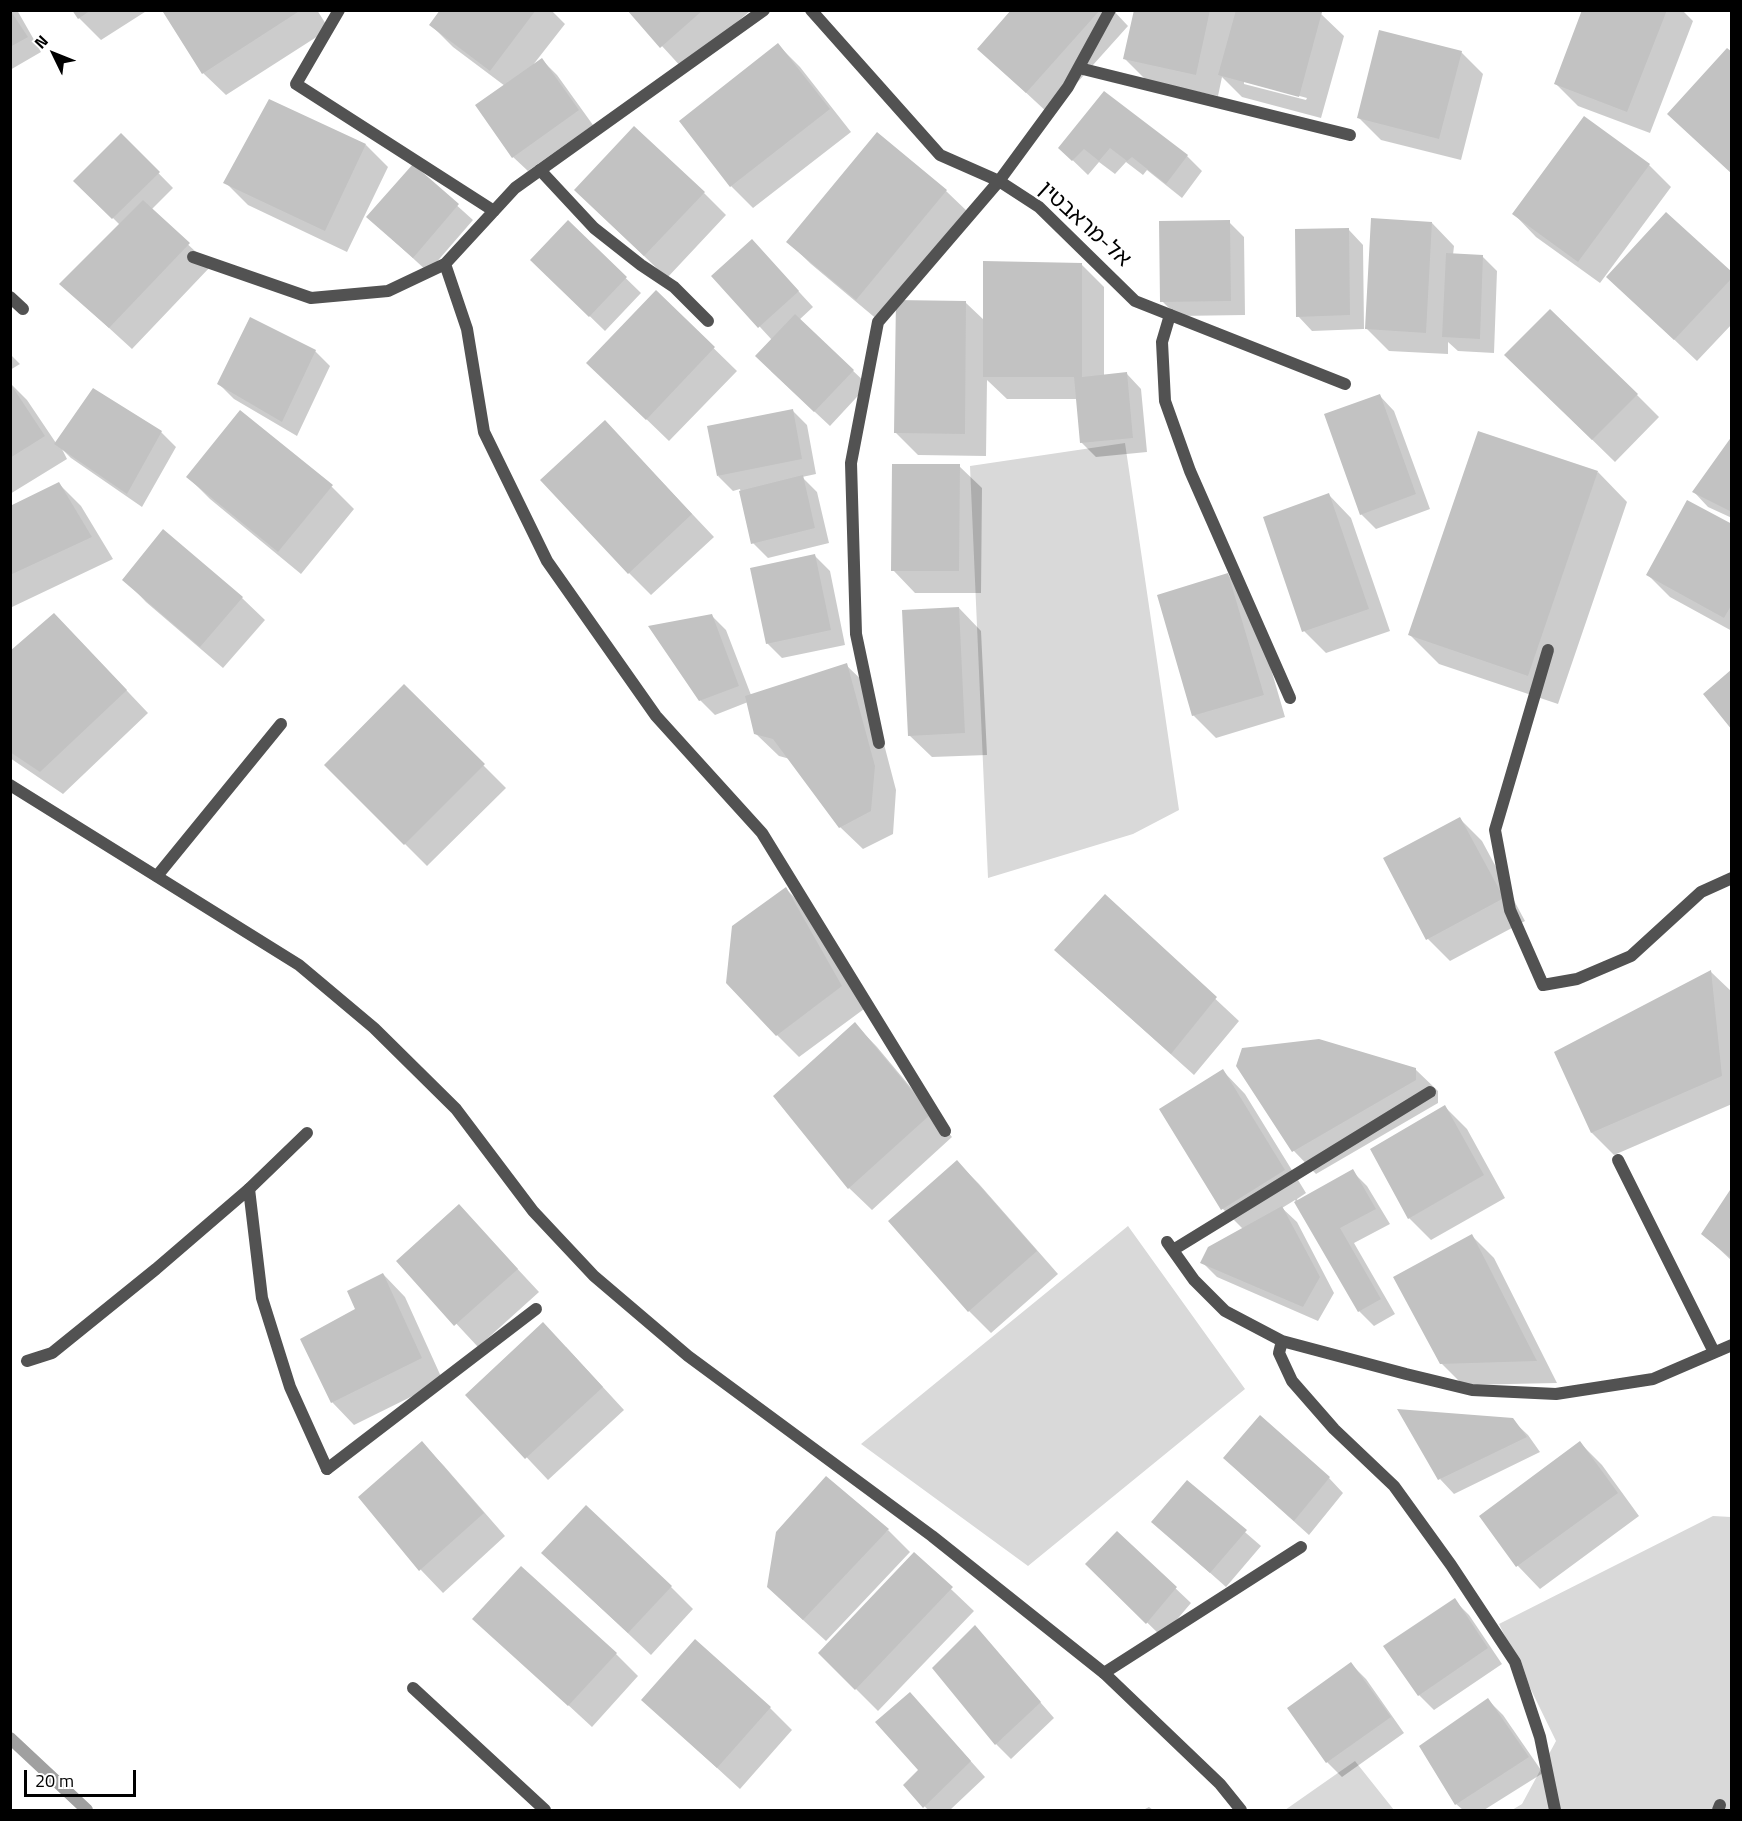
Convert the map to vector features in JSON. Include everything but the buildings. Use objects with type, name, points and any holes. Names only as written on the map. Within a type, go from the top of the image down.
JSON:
[{"type":"street","points":[[339,10],[296,84],[494,211]]},
{"type":"street","points":[[193,257],[311,298],[388,291],[445,264],[515,188],[764,10]]},
{"type":"street","name":"אל-מראבטין","points":[[811,10],[940,154],[999,181],[1039,207],[1135,301],[1345,384]]},
{"type":"street","points":[[879,743],[856,634],[851,463],[878,322],[999,181],[1068,87],[1110,10]]},
{"type":"street","points":[[1079,68],[1350,135]]},
{"type":"street","points":[[540,170],[594,228],[641,265],[674,287],[708,321]]},
{"type":"street","points":[[445,264],[467,329],[484,432],[547,561],[656,716],[762,833],[945,1131]]},
{"type":"street","points":[[10,297],[23,309]]},
{"type":"street","points":[[1170,315],[1162,342],[1165,402],[1190,471],[1290,698]]},
{"type":"street","points":[[1548,650],[1495,830],[1510,910],[1543,985],[1577,979],[1630,956],[1701,892],[1731,878]]},
{"type":"street","points":[[157,876],[281,724]]},
{"type":"street","points":[[10,785],[299,965],[375,1028],[456,1109],[533,1211],[594,1276],[680,1348],[932,1536],[1104,1673],[1220,1784],[1241,1810]]},
{"type":"street","points":[[1430,1092],[1170,1246],[1194,1280],[1226,1311],[1282,1341],[1472,1390],[1556,1394],[1653,1379],[1731,1345]]},
{"type":"street","points":[[27,1361],[52,1353],[156,1269],[249,1189],[307,1133]]},
{"type":"street","points":[[1618,1160],[1714,1352]]},
{"type":"street","points":[[249,1189],[262,1298],[290,1387],[327,1468],[536,1309]]},
{"type":"street","points":[[1282,1341],[1279,1353],[1293,1381],[1334,1429],[1394,1486],[1451,1565],[1515,1662],[1540,1737],[1555,1810]]},
{"type":"street","points":[[1104,1673],[1301,1547]]},
{"type":"street","points":[[413,1688],[545,1810]]},
{"type":"shaded area","points":[[1125,443],[1179,810],[1133,834],[988,878],[970,466]]},
{"type":"shaded area","points":[[1128,1226],[1245,1389],[1028,1566],[861,1444]]},
{"type":"shaded area","points":[[1713,1516],[1731,1517],[1731,1810],[1512,1810],[1522,1804],[1556,1741],[1499,1624]]},
{"type":"shaded area","points":[[1355,1761],[1394,1810],[1285,1810]]},
{"type":"waterway","points":[[10,1738],[87,1810]]}]
